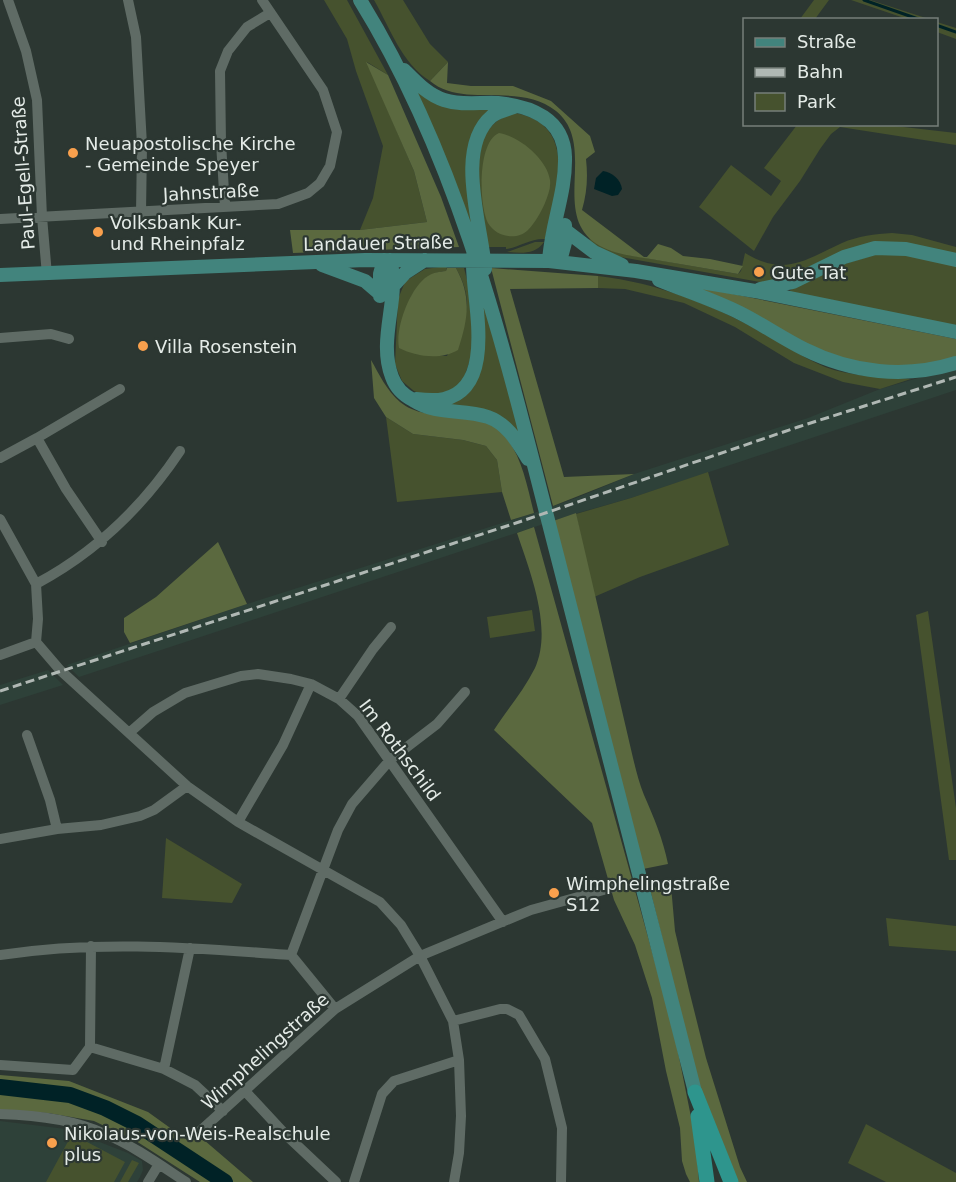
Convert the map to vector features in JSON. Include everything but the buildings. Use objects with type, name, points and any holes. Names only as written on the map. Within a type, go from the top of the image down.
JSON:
[{"type":"highway","points":[[695,1092],[707,1182]]},
{"type":"highway","points":[[695,1092],[731,1182]]},
{"type":"main road","points":[[360,0],[394,60],[437,151],[487,294],[536,472],[695,1092]]},
{"type":"main road","points":[[394,60],[427,92],[442,100],[455,103],[498,103],[516,106],[543,115],[550,121],[560,135],[565,156],[563,195],[566,239],[555,261]]},
{"type":"main road","points":[[487,294],[483,247],[474,192],[473,157],[479,135],[486,124],[493,116],[516,106]]},
{"type":"main road","points":[[555,261],[550,241],[563,195]]},
{"type":"main road","points":[[565,230],[594,252],[636,271],[705,296],[741,313],[804,349],[839,363],[870,370],[913,372],[956,363]]},
{"type":"main road","points":[[755,291],[793,282],[844,256],[875,248],[906,249],[956,260]]},
{"type":"main road","points":[[411,399],[437,400],[454,395],[467,383],[476,366],[479,334],[473,288],[472,251]]},
{"type":"main road","points":[[394,285],[405,273],[427,259]]},
{"type":"main road","points":[[387,260],[394,285],[387,320],[387,352],[391,375],[397,387],[426,408],[477,415],[497,422],[512,434],[536,472]]},
{"type":"main road","points":[[387,260],[380,274],[379,292],[387,320]]},
{"type":"main road","name":"Landauer Straße","points":[[0,275],[47,275],[387,260],[555,261],[636,271],[755,291],[956,332]]},
{"type":"main road","points":[[312,262],[365,281],[379,292]]},
{"type":"street","name":"Paul-Egell-Straße","points":[[8,0],[27,51],[36,100],[47,275]]},
{"type":"street","points":[[128,0],[136,37],[142,145],[141,213]]},
{"type":"street","name":"Jahnstraße","points":[[0,219],[278,204],[308,193],[320,183],[330,166],[337,132],[322,90],[262,0]]},
{"type":"street","points":[[225,207],[220,71],[228,51],[247,27],[270,13]]},
{"type":"street","points":[[0,338],[51,334],[69,339]]},
{"type":"street","points":[[0,458],[120,389]]},
{"type":"street","points":[[37,438],[66,489],[102,542]]},
{"type":"street","points":[[36,585],[66,568],[102,542],[141,502],[180,451]]},
{"type":"street","points":[[0,519],[36,585],[38,619],[36,642],[60,670],[187,786],[238,822],[380,902],[401,925],[420,956],[453,1021],[459,1060],[461,1116],[459,1153],[454,1182]]},
{"type":"street","points":[[339,699],[391,627]]},
{"type":"street","points":[[0,655],[36,642]]},
{"type":"street","name":"Im Rothschild","points":[[129,733],[153,712],[177,697],[241,676],[273,675],[311,684],[339,699],[358,716],[503,922]]},
{"type":"street","points":[[238,822],[283,745],[311,684]]},
{"type":"street","points":[[291,955],[338,830],[352,804],[390,760],[436,724],[465,692]]},
{"type":"street","points":[[27,735],[50,801],[57,829]]},
{"type":"street","points":[[0,839],[57,829],[101,825],[140,816],[162,805],[187,786]]},
{"type":"street","name":"Wimphelingstraße","points":[[199,1132],[335,1009],[420,956],[531,910],[618,886]]},
{"type":"street","points":[[0,955],[31,950],[91,946],[158,946],[291,955],[335,1009]]},
{"type":"street","points":[[0,1065],[73,1071],[90,1047],[91,946]]},
{"type":"street","points":[[164,1069],[190,948]]},
{"type":"street","points":[[453,1021],[507,1009],[519,1015],[528,1027],[545,1059],[562,1128],[561,1182]]},
{"type":"street","points":[[90,1047],[164,1069],[195,1085],[223,1111]]},
{"type":"street","points":[[354,1182],[382,1094],[394,1081],[459,1060]]},
{"type":"street","points":[[245,1091],[306,1155],[336,1182]]},
{"type":"street","points":[[0,1114],[77,1123],[106,1134],[186,1182]]},
{"type":"street","points":[[148,1182],[159,1164]]},
{"type":"shaded area","points":[[956,367],[956,390],[79,677],[67,665],[247,604],[534,513],[634,474],[808,418],[880,389]]},
{"type":"shaded area","points":[[48,670],[63,685],[0,705],[0,685]]},
{"type":"shaded area","name":"Nikolaus-von-Weis-Realschule plus","points":[[0,1121],[66,1129],[128,1153],[142,1161],[143,1170],[137,1182],[0,1182]]},
{"type":"green space","points":[[324,0],[347,0],[388,75],[367,62],[414,171],[427,222],[360,230],[373,198],[383,146],[347,39]]},
{"type":"green space","points":[[374,0],[403,0],[430,44],[448,62],[430,81],[420,74],[404,55]]},
{"type":"green space","points":[[814,0],[829,0],[816,18],[801,18]]},
{"type":"green space","points":[[851,0],[870,0],[926,18],[904,18]]},
{"type":"green space","points":[[938,22],[956,28],[956,39],[938,32]]},
{"type":"green space","points":[[366,62],[388,75],[441,197],[459,247],[293,253],[290,230],[360,230],[427,222],[414,171]]},
{"type":"green space","points":[[448,62],[447,83],[471,86],[513,86],[551,101],[590,136],[595,152],[586,159],[587,185],[582,210],[644,257],[647,257],[658,244],[671,248],[683,256],[743,266],[738,274],[630,256],[600,246],[585,233],[577,218],[574,143],[568,126],[556,111],[541,102],[525,98],[475,95],[443,89],[430,81]]},
{"type":"green space","points":[[414,87],[495,107],[477,131],[476,242]]},
{"type":"green space","points":[[515,113],[536,120],[549,131],[556,146],[558,164],[554,202],[545,239],[506,249],[506,247],[488,247],[478,190],[480,150],[486,134],[497,121]]},
{"type":"green space","points":[[796,126],[895,126],[956,133],[956,145],[840,127],[831,134],[820,149],[773,217],[754,251],[699,207],[731,165],[771,196],[781,181],[764,168]]},
{"type":"green space","points":[[499,133],[515,139],[531,150],[544,164],[550,180],[548,194],[540,214],[528,230],[518,236],[507,236],[496,232],[488,223],[485,215],[482,189],[483,161],[492,139]]},
{"type":"green space","points":[[892,233],[912,235],[956,247],[956,256],[881,244],[811,270],[765,283],[615,256],[587,242],[590,239],[609,250],[629,255],[738,274],[741,271],[745,253],[772,264],[784,265],[806,260],[854,239]]},
{"type":"green space","points":[[535,242],[544,242],[532,251],[507,252]]},
{"type":"green space","points":[[884,252],[908,254],[956,265],[956,328],[791,294],[790,290],[844,264]]},
{"type":"green space","points":[[447,266],[446,271],[425,279],[411,297],[415,354],[447,356],[459,333],[467,303],[466,293],[456,268],[464,268],[470,292],[474,349],[462,383],[445,394],[421,394],[402,381],[395,364],[398,299],[405,282],[412,277],[425,269]]},
{"type":"green space","points":[[447,268],[456,268],[466,299],[466,318],[458,350],[444,355],[429,356],[413,354],[399,348],[399,330],[405,309],[415,289],[428,276],[446,271]]},
{"type":"green space","points":[[491,268],[598,276],[598,288],[510,289],[564,477],[634,474],[553,506]]},
{"type":"green space","points":[[598,276],[642,284],[705,305],[745,323],[816,363],[834,370],[911,379],[880,389],[843,382],[794,363],[735,327],[684,303],[625,289],[598,288]]},
{"type":"green space","points":[[688,285],[956,339],[956,357],[917,367],[846,363]]},
{"type":"green space","points":[[479,288],[522,439],[435,404],[474,383]]},
{"type":"green space","points":[[371,360],[391,393],[412,409],[481,421],[494,426],[504,435],[520,462],[534,513],[511,520],[502,492],[497,460],[486,446],[463,440],[413,434],[386,417],[374,398]]},
{"type":"green space","points":[[386,417],[413,434],[463,440],[486,446],[497,460],[502,492],[397,502]]},
{"type":"green space","points":[[708,472],[729,545],[640,577],[594,597],[576,514]]},
{"type":"green space","points":[[576,513],[636,772],[661,837],[668,864],[643,869],[553,521]]},
{"type":"green space","points":[[534,527],[673,1027],[696,1142],[699,1182],[690,1182],[682,1161],[680,1128],[652,998],[635,945],[614,900],[592,823],[494,730],[531,676],[540,652],[542,636],[538,600],[517,533]]},
{"type":"green space","points":[[218,542],[247,604],[130,643],[124,632],[124,618],[156,597]]},
{"type":"green space","points":[[532,610],[535,631],[490,638],[487,617]]},
{"type":"green space","points":[[928,611],[956,808],[956,860],[949,860],[916,615]]},
{"type":"green space","points":[[166,838],[242,884],[232,903],[162,898]]},
{"type":"green space","points":[[664,885],[671,886],[675,931],[706,1058],[740,1167],[747,1182],[737,1182],[699,1087],[650,889]]},
{"type":"green space","points":[[886,918],[956,926],[956,951],[889,946]]},
{"type":"green space","points":[[0,1075],[69,1081],[148,1112],[187,1140],[204,1140],[253,1182],[200,1182],[136,1141],[94,1121],[48,1113],[0,1111]]},
{"type":"green space","points":[[866,1124],[956,1173],[956,1182],[886,1182],[848,1163]]},
{"type":"green space","points":[[72,1134],[125,1162],[114,1182],[46,1182]]},
{"type":"green space","points":[[132,1160],[139,1163],[128,1182],[120,1182]]},
{"type":"water","points":[[603,171],[613,175],[620,183],[622,189],[618,195],[612,196],[594,189],[596,178]]},
{"type":"waterway","points":[[864,0],[915,18]]},
{"type":"waterway","points":[[938,26],[956,32]]},
{"type":"waterway","points":[[0,1087],[70,1095],[105,1108],[137,1124],[225,1182]]},
{"type":"railway","points":[[0,691],[516,523],[798,427],[956,377]]},
{"type":"place","name":"Neuapostolische Kirche - Gemeinde Speyer","points":[[73,153]]},
{"type":"place","name":"Volksbank Kur- und Rheinpfalz","points":[[98,232]]},
{"type":"place","name":"Gute Tat","points":[[759,272]]},
{"type":"place","name":"Villa Rosenstein","points":[[143,346]]},
{"type":"place","name":"Wimphelingstraße S12","points":[[554,893]]},
{"type":"place","name":"Nikolaus-von-Weis-Realschule plus","points":[[52,1143]]}]
